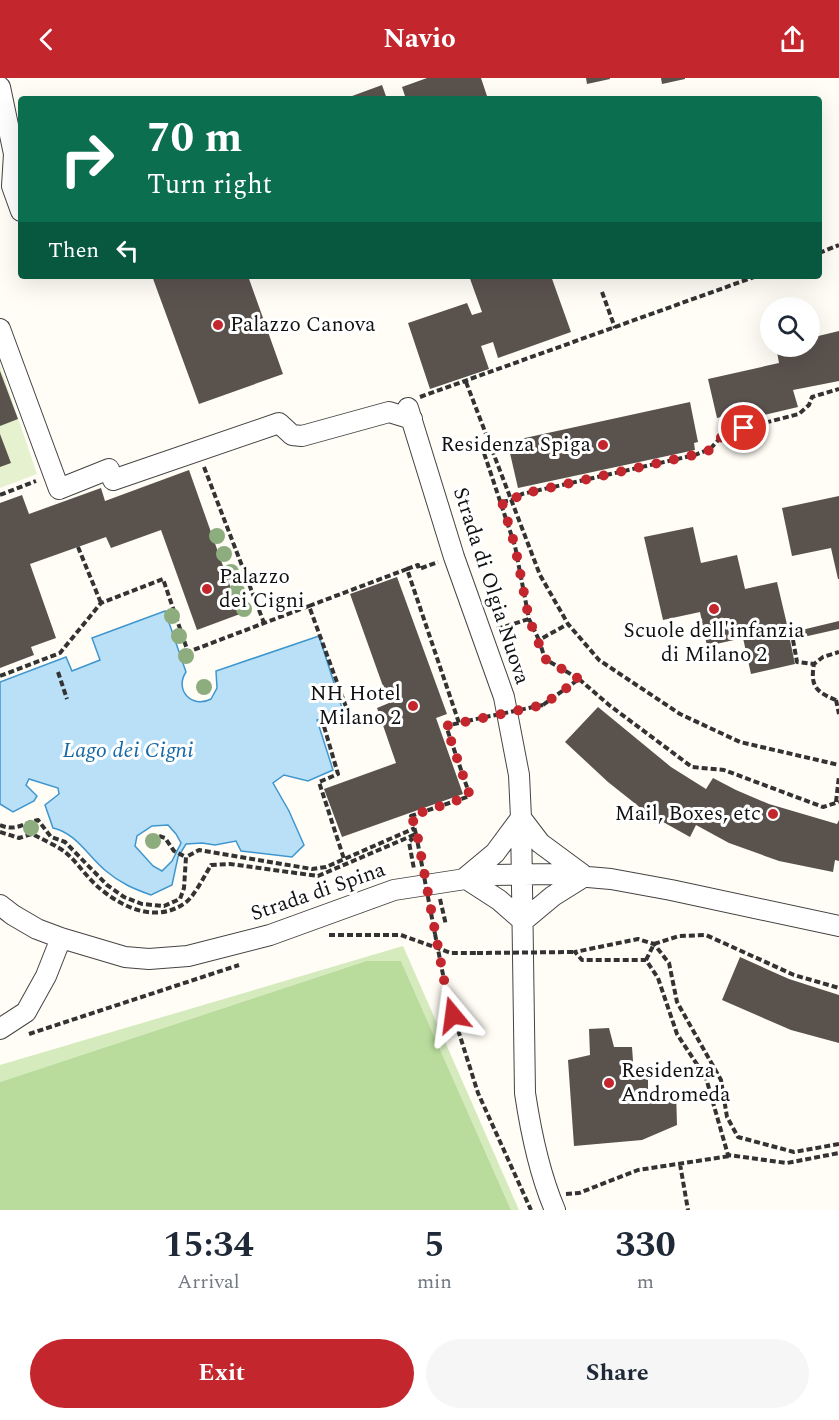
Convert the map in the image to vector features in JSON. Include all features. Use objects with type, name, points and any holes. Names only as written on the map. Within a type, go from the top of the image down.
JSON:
[{"type":"street","points":[[0,87],[12,161],[12,186],[18,203]]},
{"type":"street","points":[[0,329],[59,489],[109,469],[113,480],[197,450]]},
{"type":"street","name":"Strada di Olgia Nuova","points":[[197,450],[279,423],[292,435],[302,436],[389,412],[410,414],[454,557],[504,697],[519,775],[525,1093],[531,1134],[555,1210]]},
{"type":"street","points":[[521,818],[540,843],[585,876],[553,896],[522,921],[499,900],[465,878],[495,853],[521,818]]},
{"type":"street","name":"Strada di Spina","points":[[0,905],[37,929],[61,938],[125,957],[149,959],[188,956],[270,935],[378,895],[465,878],[522,874],[585,876],[671,890],[839,926]]},
{"type":"street","points":[[0,1029],[26,1012],[46,976],[61,938]]},
{"type":"path","points":[[822,252],[839,245]]},
{"type":"path","points":[[749,279],[466,382],[540,575],[568,624],[599,660],[680,714],[740,742],[839,765]]},
{"type":"path","points":[[602,292],[615,328]]},
{"type":"path","points":[[502,502],[512,500],[522,494],[710,450],[725,433],[799,414],[809,405],[812,397],[839,389]]},
{"type":"path","points":[[491,448],[484,453],[515,546],[529,619],[545,659],[579,679],[609,705],[692,767],[724,770],[823,807],[837,802],[839,777]]},
{"type":"path","points":[[197,450],[264,623]]},
{"type":"path","points":[[0,495],[54,475]]},
{"type":"path","points":[[78,547],[101,603]]},
{"type":"path","points":[[0,676],[60,653],[101,603],[163,579],[188,652],[418,565],[419,569],[434,564]]},
{"type":"path","points":[[408,569],[459,723]]},
{"type":"path","points":[[309,606],[349,715],[323,723],[338,774],[319,782],[344,859]]},
{"type":"path","points":[[510,626],[529,619]]},
{"type":"path","points":[[539,640],[568,624]]},
{"type":"path","points":[[793,640],[797,662],[814,664]]},
{"type":"path","points":[[839,652],[823,657],[814,664],[812,676],[815,687],[825,696],[837,699],[839,714]]},
{"type":"path","points":[[58,672],[67,699]]},
{"type":"path","points":[[531,1210],[478,1093],[447,996],[416,828],[411,816],[470,796],[446,726],[543,705],[579,679]]},
{"type":"path","points":[[0,825],[8,829],[18,828],[38,820],[51,837],[65,842],[107,885],[124,897],[142,904],[164,906],[180,899],[184,888],[186,857]]},
{"type":"path","points":[[186,857],[199,850],[212,851],[312,869],[326,867],[416,828]]},
{"type":"path","points":[[0,832],[19,838],[32,834],[62,849],[80,865],[95,884],[115,900],[138,912],[165,913],[187,902],[211,865],[230,864],[318,876],[416,834]]},
{"type":"path","points":[[416,834],[409,842],[418,886]]},
{"type":"path","points":[[159,836],[165,838],[174,851],[186,857]]},
{"type":"path","points":[[327,935],[401,935],[451,953],[575,952],[638,939],[654,944],[669,963],[677,1002],[721,1080],[727,1117],[738,1137],[794,1152],[839,1144]]},
{"type":"path","points":[[646,960],[654,944],[679,936],[706,935],[734,946],[754,959],[794,975],[839,988]]},
{"type":"path","points":[[575,952],[582,960],[646,960]]},
{"type":"path","points":[[646,960],[658,978],[677,1034],[706,1078],[728,1155],[787,1163],[839,1153]]},
{"type":"path","points":[[22,1036],[241,964]]},
{"type":"path","points":[[579,1193],[638,1170],[734,1156]]},
{"type":"path","points":[[680,1164],[688,1210]]},
{"type":"green space","points":[[0,365],[37,474],[0,488]]},
{"type":"green space","points":[[403,946],[519,1210],[511,1210],[401,961],[366,961],[0,1082],[0,1065]]},
{"type":"green space","points":[[366,961],[401,961],[511,1210],[0,1210],[0,1082]]},
{"type":"water","name":"Lago dei Cigni","points":[[165,611],[186,672],[182,685],[184,691],[187,696],[197,702],[211,699],[217,688],[216,671],[319,636],[343,711],[317,720],[333,770],[308,781],[284,775],[273,783],[304,845],[292,857],[241,851],[236,841],[215,845],[186,844],[178,857],[172,885],[151,895],[117,879],[99,865],[75,840],[53,828],[45,805],[59,794],[58,788],[29,779],[26,785],[37,796],[34,801],[13,812],[0,804],[0,682],[66,657],[72,671],[100,660],[92,638]],"holes":[[[168,825],[181,843],[172,861],[162,871],[153,866],[135,846],[137,836],[152,826]]]},
{"type":"building","points":[[427,78],[481,78],[487,96],[405,96],[402,87]]},
{"type":"building","points":[[586,78],[610,78],[610,79],[587,84]]},
{"type":"building","points":[[661,78],[685,78],[685,79],[662,84]]},
{"type":"building","points":[[382,85],[386,96],[352,96]]},
{"type":"building","name":"Palazzo Canova","points":[[153,279],[249,279],[283,374],[199,404]]},
{"type":"building","points":[[470,279],[552,279],[571,332],[498,358],[493,342],[481,346],[489,369],[430,389],[408,323],[467,303],[472,315],[482,312]]},
{"type":"building","points":[[839,331],[839,381],[793,390],[798,407],[722,425],[721,417],[717,418],[708,379],[779,363],[778,357],[820,357],[820,336]]},
{"type":"building","points":[[0,371],[18,419],[0,426]]},
{"type":"building","name":"Residenza Spiga","points":[[690,402],[698,442],[694,443],[695,450],[518,488],[509,449],[513,448],[511,441]]},
{"type":"building","points":[[0,434],[11,463],[0,467]]},
{"type":"building","name":"Palazzo dei Cigni","points":[[189,470],[240,614],[197,630],[161,530],[111,548],[106,537],[30,564],[56,638],[31,647],[34,655],[0,668],[0,503],[22,495],[29,514],[101,488],[105,501]]},
{"type":"building","points":[[839,496],[838,579],[831,548],[792,556],[782,508]]},
{"type":"building","points":[[693,527],[701,563],[737,555],[745,589],[777,582],[789,633],[839,621],[839,629],[790,640],[795,664],[751,674],[743,638],[707,646],[700,612],[663,620],[644,537]]},
{"type":"building","name":"NH Hotel Milano 2","points":[[397,577],[447,714],[436,718],[463,794],[342,837],[324,789],[396,763],[377,708],[389,703],[350,594]]},
{"type":"building","points":[[598,707],[671,767],[706,789],[713,778],[769,804],[837,824],[839,820],[839,861],[835,860],[833,872],[779,861],[729,843],[696,825],[690,837],[647,813],[608,782],[565,742]]},
{"type":"building","points":[[740,957],[789,979],[839,995],[839,1043],[791,1030],[722,1000]]},
{"type":"building","name":"Residenza Andromeda","points":[[609,1028],[614,1047],[632,1047],[634,1075],[648,1073],[648,1093],[676,1091],[677,1125],[642,1140],[574,1146],[568,1060],[590,1055],[589,1029]]},
{"type":"place","name":"Palazzo Canova","points":[[218,325]]},
{"type":"place","name":"Residenza Spiga","points":[[603,445]]},
{"type":"place","name":"Palazzo dei Cigni","points":[[207,589]]},
{"type":"place","name":"Scuole dell'infanzia di Milano 2","points":[[714,609]]},
{"type":"place","name":"NH Hotel Milano 2","points":[[413,706]]},
{"type":"place","name":"Mail, Boxes, etc","points":[[773,814]]},
{"type":"place","name":"Residenza Andromeda","points":[[609,1083]]},
{"type":"route","points":[[453,1015],[437,947],[416,828],[411,816],[470,796],[446,726],[543,705],[579,679],[545,659],[529,619],[515,546],[502,502],[512,500],[522,494],[694,455],[710,450],[725,433],[744,428]]}]
